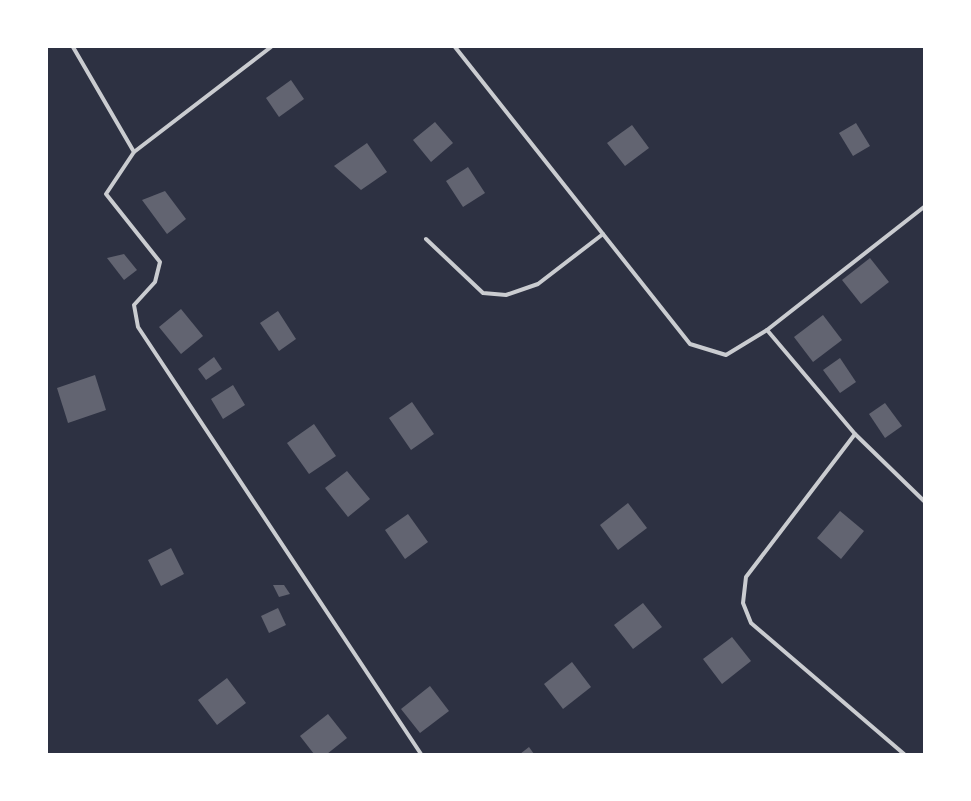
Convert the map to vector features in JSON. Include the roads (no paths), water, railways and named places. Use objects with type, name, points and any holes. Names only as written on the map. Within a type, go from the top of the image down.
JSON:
[{"type":"street","points":[[72,47],[134,152]]},
{"type":"street","points":[[271,47],[134,152],[106,194],[160,262],[155,282],[134,305],[138,327],[421,754]]},
{"type":"street","points":[[455,47],[690,344],[726,355],[767,330],[924,207]]},
{"type":"street","points":[[426,239],[483,293],[506,295],[538,284],[603,234]]},
{"type":"street","points":[[767,330],[855,434],[924,500]]},
{"type":"street","points":[[855,434],[746,578],[743,603],[751,623],[904,754]]}]
